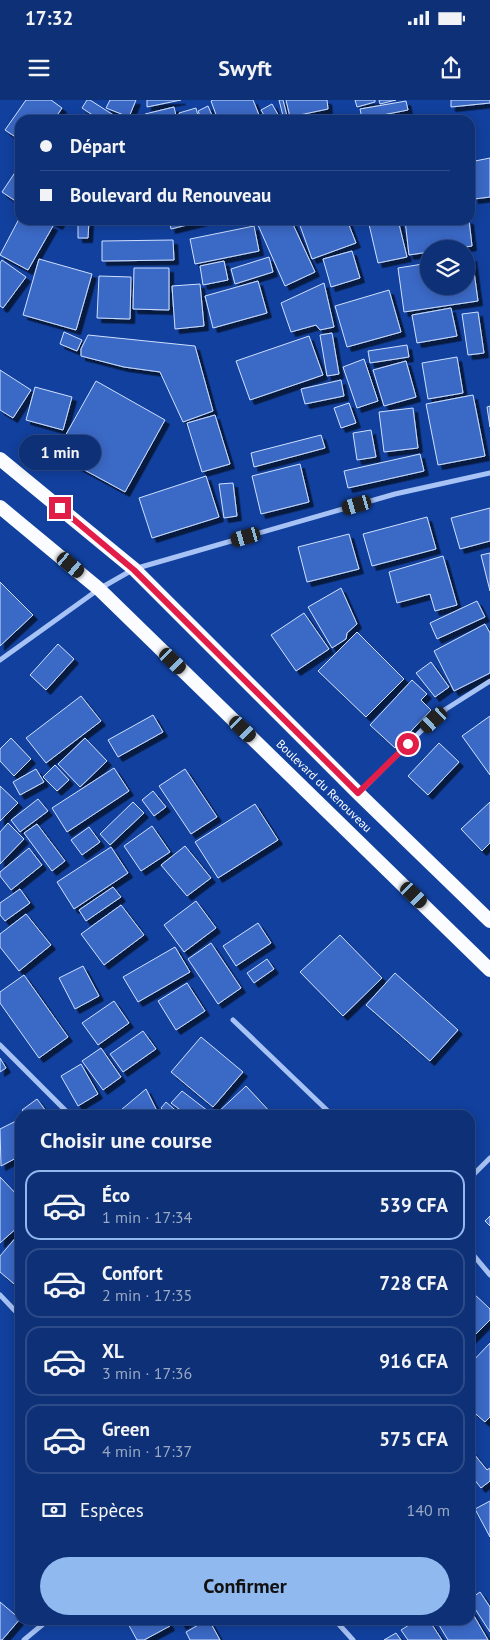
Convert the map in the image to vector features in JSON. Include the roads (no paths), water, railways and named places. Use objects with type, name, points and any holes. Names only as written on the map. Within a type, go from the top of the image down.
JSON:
[{"type":"highway","name":"Boulevard du Renouveau","points":[[0,459],[134,570],[358,793],[490,921]]},
{"type":"highway","name":"Boulevard du Renouveau","points":[[0,507],[99,589],[490,970]]},
{"type":"street","points":[[0,660],[99,589],[134,570],[395,494],[490,473]]},
{"type":"street","points":[[358,793],[446,709],[490,681]]},
{"type":"street","points":[[233,1020],[327,1110]]},
{"type":"street","points":[[0,1046],[65,1110]]},
{"type":"street","points":[[475,1173],[490,1158]]},
{"type":"street","points":[[475,1257],[490,1275]]},
{"type":"street","points":[[0,1295],[15,1311]]},
{"type":"street","points":[[24,1640],[42,1625]]},
{"type":"street","points":[[340,1625],[353,1640]]}]
